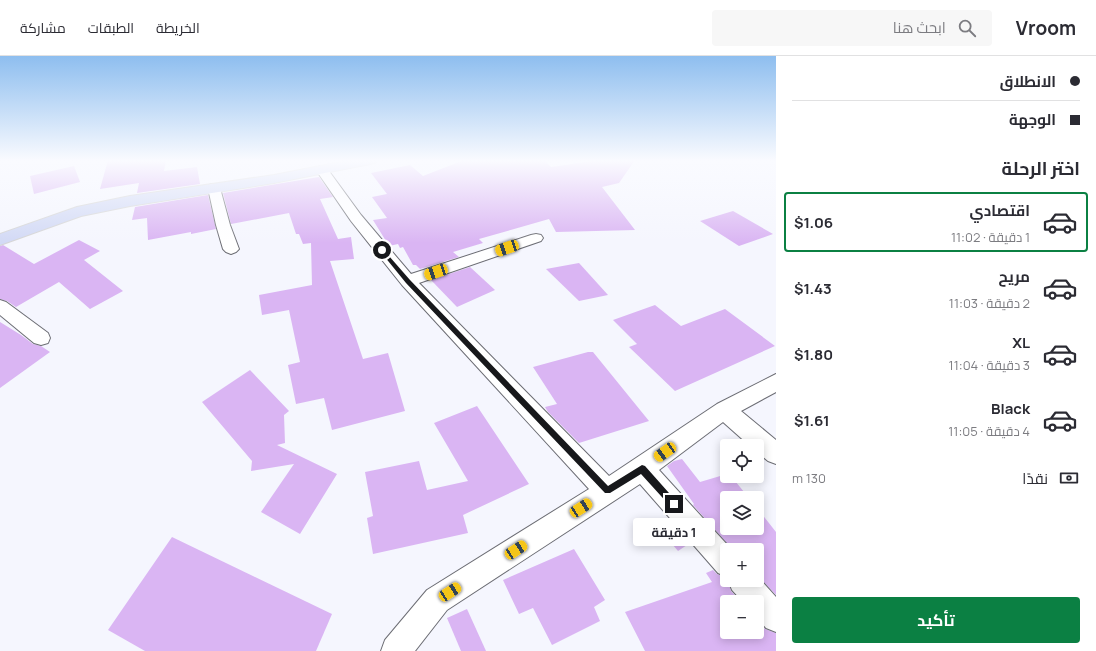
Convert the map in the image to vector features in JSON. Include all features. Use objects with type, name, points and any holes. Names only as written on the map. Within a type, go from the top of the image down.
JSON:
[{"type":"main road","points":[[0,240],[77,212],[130,201],[214,188]]},
{"type":"street","points":[[214,188],[223,226],[231,249]]},
{"type":"street","points":[[338,188],[356,218],[408,281],[608,491]]},
{"type":"street","points":[[408,281],[536,238]]},
{"type":"street","points":[[0,306],[41,338]]},
{"type":"street","points":[[396,651],[437,600],[642,469],[724,410],[776,382]]},
{"type":"street","points":[[724,410],[776,454]]},
{"type":"street","points":[[642,469],[720,556]]},
{"type":"street","points":[[748,587],[776,618]]},
{"type":"building","points":[[33,188],[58,188],[34,194]]},
{"type":"building","points":[[138,188],[174,188],[137,193]]},
{"type":"building","points":[[254,188],[327,188],[333,197],[320,199],[338,239],[351,237],[354,259],[330,261],[363,359],[388,353],[405,411],[332,430],[324,398],[296,404],[288,365],[300,362],[289,310],[262,315],[259,295],[312,285],[311,243],[303,244],[299,234],[296,234],[289,213],[231,224],[223,193]]},
{"type":"building","points":[[382,188],[603,188],[635,230],[556,232],[549,219],[479,239],[483,243],[453,252],[459,257],[420,269],[416,265],[413,265],[403,247],[400,248],[398,244],[389,246],[373,220],[387,218],[372,197],[387,194]]},
{"type":"building","points":[[208,195],[216,229],[148,240],[147,218],[132,220],[135,207]]},
{"type":"building","points":[[733,211],[773,234],[739,246],[700,221]]},
{"type":"building","points":[[79,240],[100,251],[84,260],[123,291],[90,309],[59,282],[16,307],[7,301],[0,299],[0,246],[3,245],[34,264]]},
{"type":"building","points":[[579,263],[608,295],[579,301],[546,269]]},
{"type":"building","points":[[470,267],[495,290],[457,307],[431,280]]},
{"type":"building","points":[[655,305],[681,326],[725,309],[775,346],[675,391],[629,347],[637,344],[613,320]]},
{"type":"building","points":[[0,322],[33,344],[41,346],[50,352],[0,388]]},
{"type":"building","points":[[588,352],[593,352],[649,421],[579,443],[548,412],[545,407],[557,404],[533,367]]},
{"type":"building","points":[[250,370],[289,411],[284,415],[285,443],[277,445],[337,474],[300,534],[261,512],[294,464],[251,471],[252,461],[202,402]]},
{"type":"building","points":[[477,406],[529,484],[463,515],[468,533],[373,554],[367,518],[373,516],[365,472],[419,461],[427,490],[468,481],[434,423]]},
{"type":"building","points":[[682,459],[700,482],[720,476],[720,483],[737,483],[743,491],[720,491],[720,535],[764,535],[764,517],[776,532],[776,595],[764,582],[764,543],[727,543],[693,505],[694,504],[667,466],[674,461]]},
{"type":"building","points":[[669,519],[690,543],[678,551],[657,526]]},
{"type":"building","points":[[172,537],[332,614],[316,651],[145,651],[108,630]]},
{"type":"building","points":[[574,549],[605,600],[594,607],[600,621],[552,645],[533,608],[519,614],[503,580]]},
{"type":"building","points":[[713,570],[720,575],[720,587],[730,587],[735,595],[720,595],[720,639],[764,639],[764,628],[776,633],[776,651],[645,651],[625,612],[712,582],[706,573]]},
{"type":"building","points":[[467,609],[486,651],[461,651],[447,618]]},
{"type":"route","points":[[382,250],[408,281],[608,491],[642,469],[674,504]]}]
